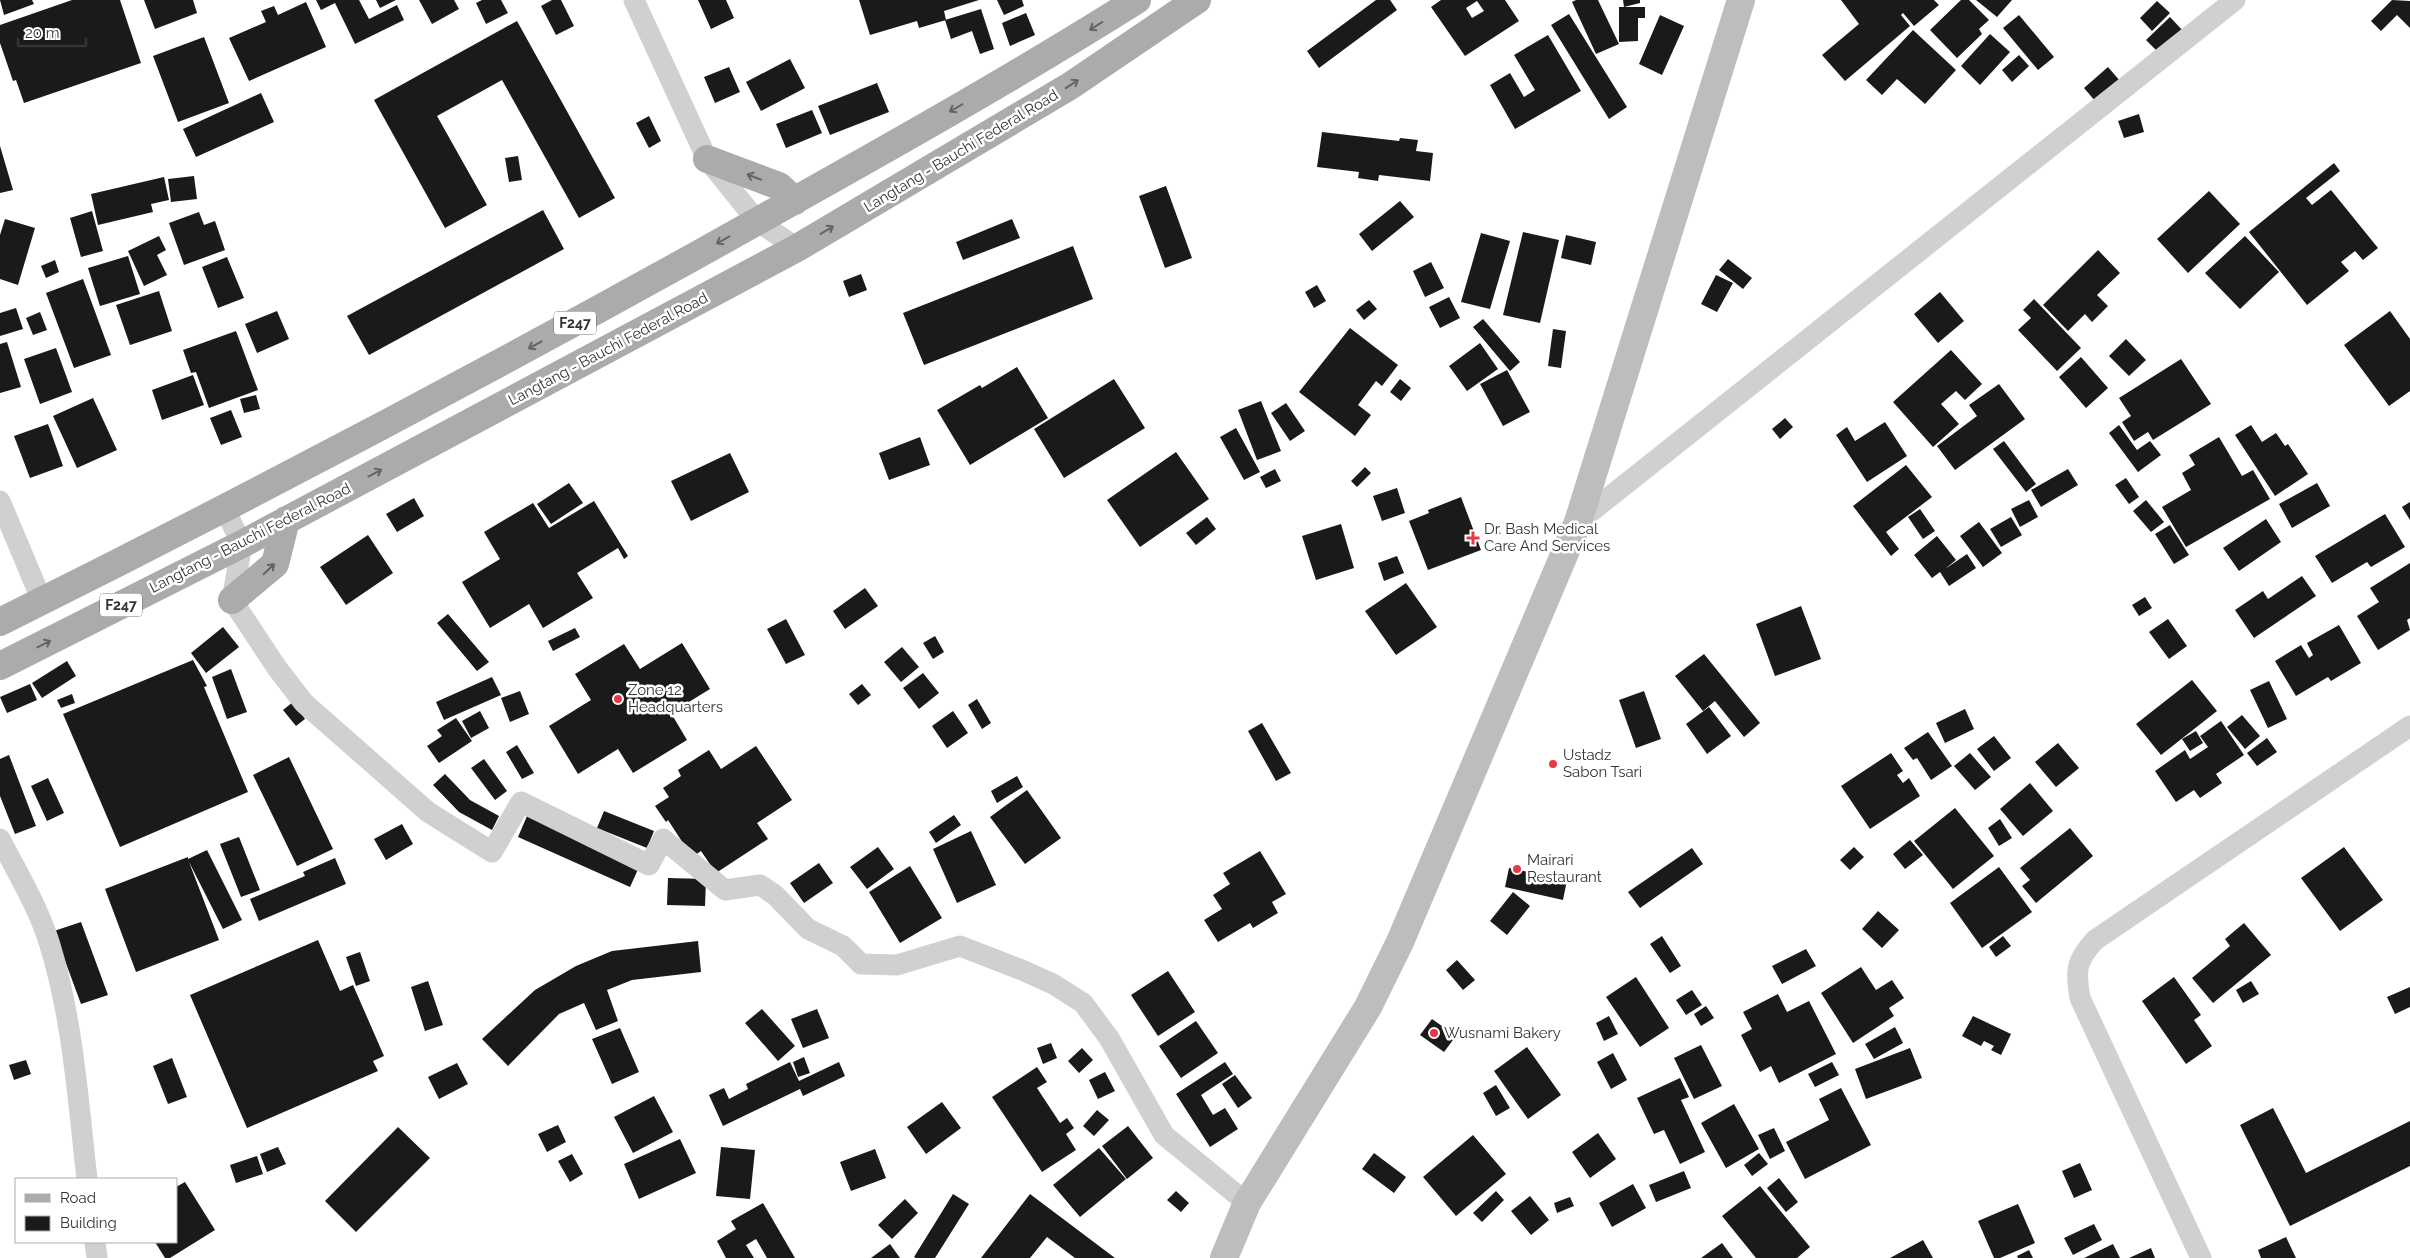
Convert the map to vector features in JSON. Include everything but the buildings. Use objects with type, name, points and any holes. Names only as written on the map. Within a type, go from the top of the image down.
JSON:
[{"type":"main road","name":"F247","points":[[0,622],[224,508],[507,360],[795,201],[1137,0]]},
{"type":"main road","name":"Langtang - Bauchi Federal Road","points":[[0,666],[242,544],[797,248],[1070,86],[1197,0]]},
{"type":"main road","points":[[707,159],[779,186],[795,201]]},
{"type":"main road","points":[[232,600],[275,564],[286,520]]},
{"type":"street","points":[[634,0],[707,159],[757,222],[797,248]]},
{"type":"street","points":[[1224,1258],[1247,1203],[1372,999],[1400,942],[1578,522],[1741,0]]},
{"type":"street","points":[[1578,522],[2234,0]]},
{"type":"street","points":[[0,501],[42,601]]},
{"type":"street","points":[[224,508],[242,544],[232,600],[277,668],[304,703],[428,812],[492,852],[520,802],[649,865],[663,839],[725,890],[760,885],[775,895],[808,929],[843,946],[861,964],[897,965],[960,946],[1053,984],[1083,1004],[1109,1038],[1164,1135],[1247,1203]]},
{"type":"street","points":[[2201,1258],[2080,998],[2076,978],[2080,957],[2095,940],[2410,726]]},
{"type":"street","points":[[0,839],[24,884],[48,941],[64,998],[71,1036],[88,1178]]},
{"type":"street","points":[[95,1243],[97,1258]]},
{"type":"place","name":"Dr. Bash Medical Care And Services","points":[[1473,538]]},
{"type":"place","name":"Zone 12 Headquarters","points":[[618,699]]},
{"type":"place","name":"Ustadz Sabon Tsari","points":[[1553,764]]},
{"type":"place","name":"Mairari Restaurant","points":[[1517,869]]},
{"type":"place","name":"Wusnami Bakery","points":[[1434,1033]]}]
